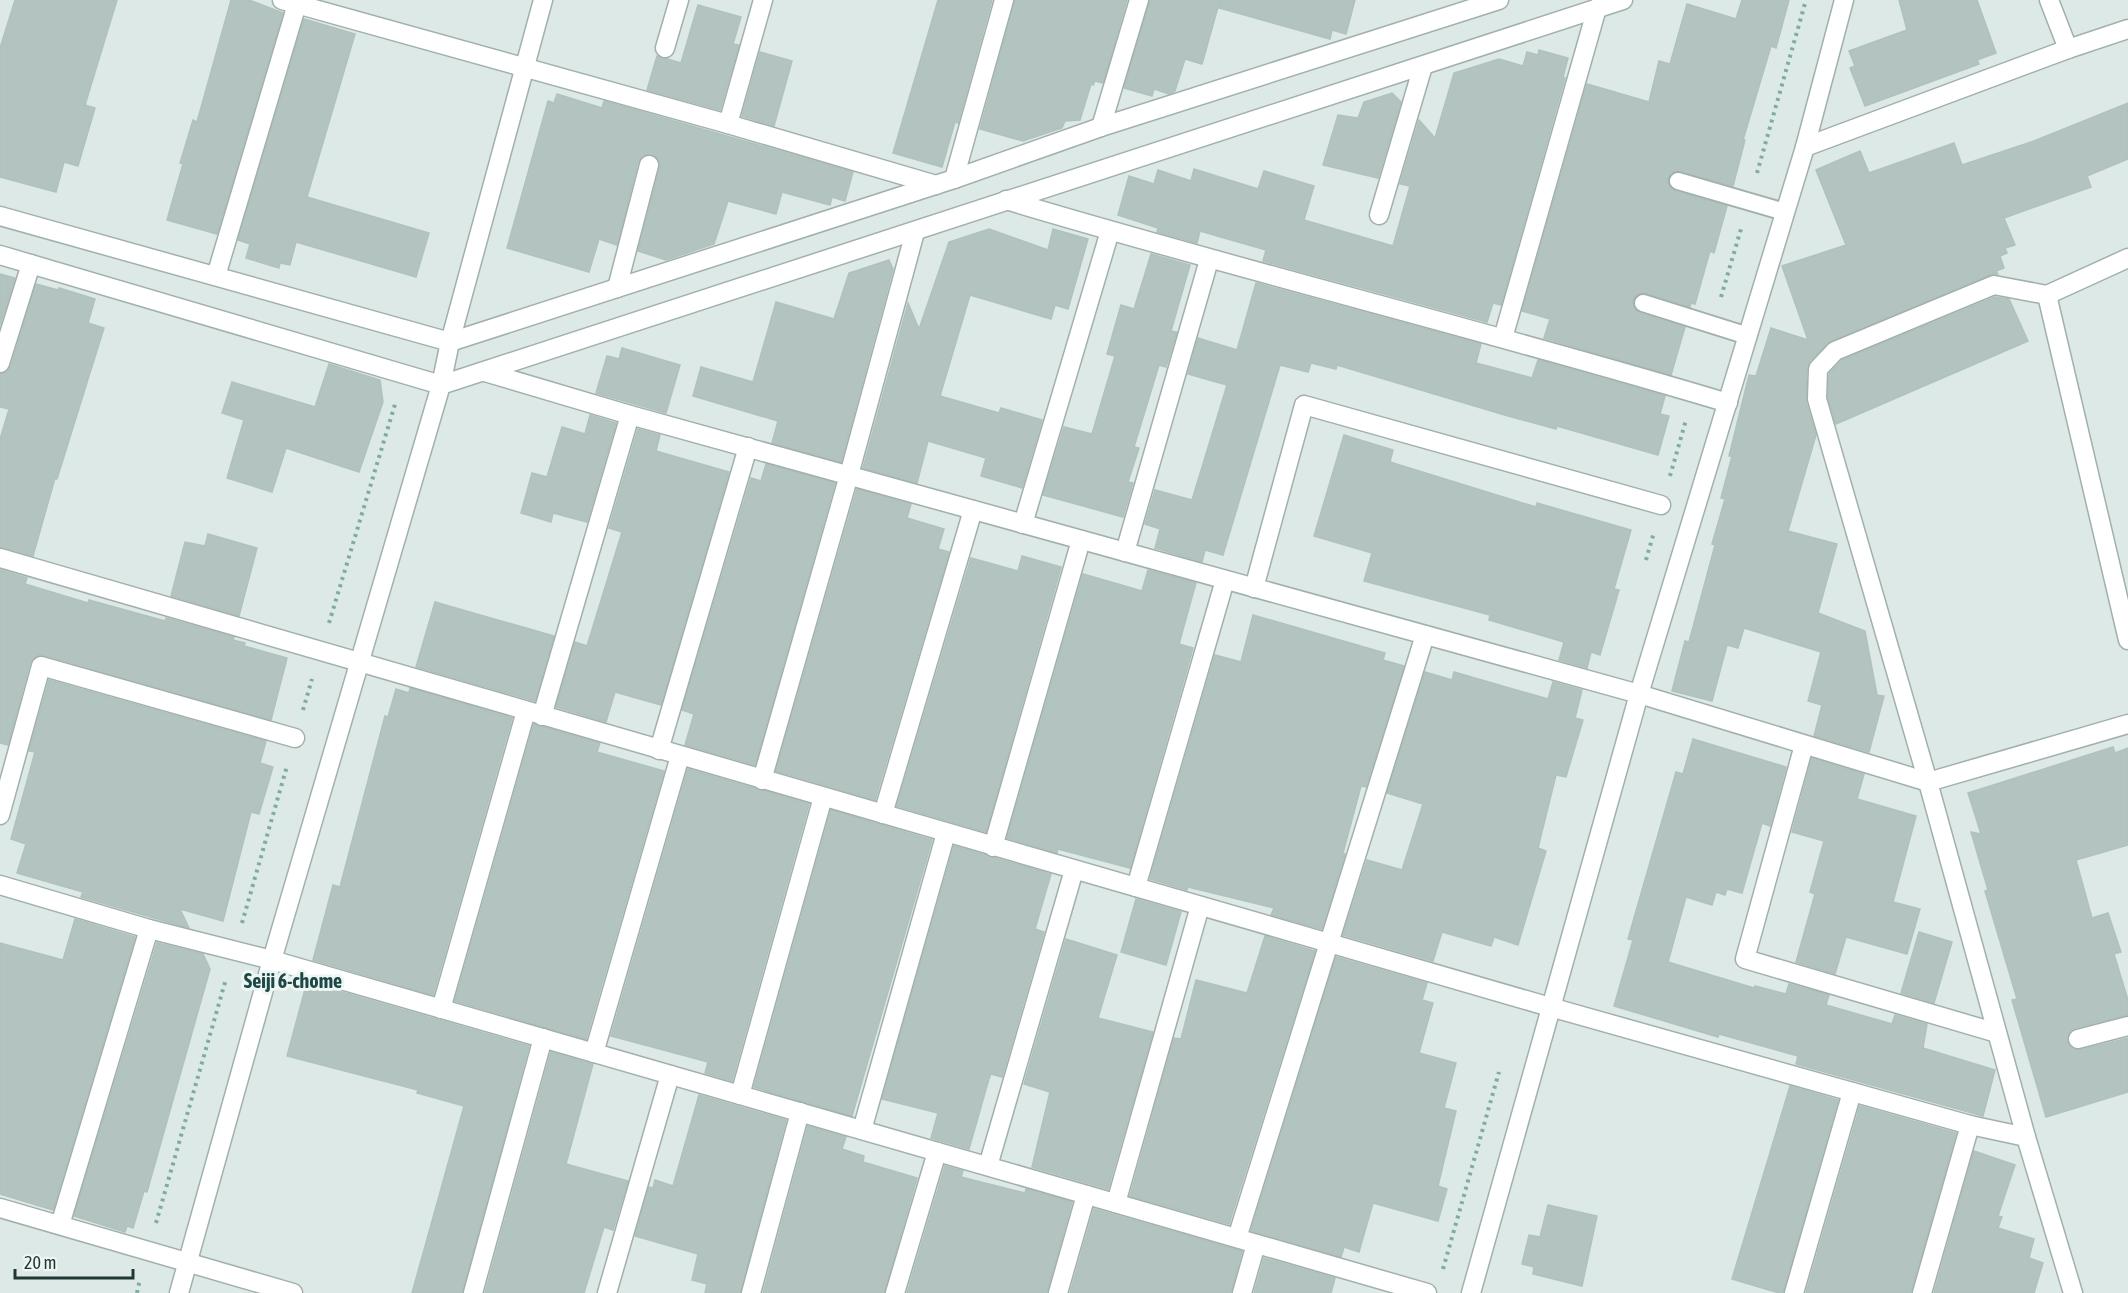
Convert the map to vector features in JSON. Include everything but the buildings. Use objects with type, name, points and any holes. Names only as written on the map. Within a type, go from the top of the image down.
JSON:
[{"type":"street","points":[[179,1293],[272,960],[441,385],[450,342],[543,0]]},
{"type":"street","points":[[664,48],[679,0]]},
{"type":"street","points":[[728,124],[763,0]]},
{"type":"street","points":[[954,179],[1004,0]]},
{"type":"street","points":[[1101,127],[1139,0]]},
{"type":"street","points":[[0,216],[450,342],[954,179],[1444,9],[1499,0]]},
{"type":"street","points":[[0,255],[441,385],[1623,0]]},
{"type":"street","points":[[1471,1293],[1639,694],[1805,147],[1844,0]]},
{"type":"street","points":[[2049,0],[2068,49]]},
{"type":"street","points":[[216,276],[290,2],[728,124],[936,185]]},
{"type":"street","points":[[1503,338],[1597,8]]},
{"type":"street","points":[[1805,147],[2068,49],[2128,29]]},
{"type":"street","points":[[1379,215],[1423,66]]},
{"type":"street","points":[[617,288],[649,165]]},
{"type":"street","points":[[1006,200],[1209,260],[1503,338],[1728,403]]},
{"type":"street","points":[[1023,524],[1110,231]]},
{"type":"street","points":[[762,780],[915,232]]},
{"type":"street","points":[[2073,1293],[2026,1137],[1928,782],[1817,399],[1818,369],[1835,351],[1994,285],[2047,295],[2128,258]]},
{"type":"street","points":[[1125,552],[1209,260]]},
{"type":"street","points":[[0,363],[31,264]]},
{"type":"street","points":[[2047,295],[2128,640]]},
{"type":"street","points":[[485,372],[630,415],[1639,694],[1928,782],[2128,724]]},
{"type":"street","points":[[1254,588],[1304,405],[1661,505]]},
{"type":"street","points":[[441,1009],[630,415]]},
{"type":"street","points":[[659,750],[748,447]]},
{"type":"street","points":[[883,814],[973,510]]},
{"type":"street","points":[[993,847],[1081,540]]},
{"type":"street","points":[[0,558],[1550,1007],[1970,1125],[2026,1137]]},
{"type":"street","points":[[1136,887],[1225,580]]},
{"type":"street","points":[[1237,1238],[1425,635]]},
{"type":"street","points":[[0,815],[41,666],[295,738]]},
{"type":"street","points":[[1804,745],[1745,959],[1997,1033]]},
{"type":"street","points":[[594,1053],[680,756]]},
{"type":"street","points":[[740,1095],[822,797]]},
{"type":"street","points":[[862,1130],[946,833]]},
{"type":"street","points":[[988,1166],[1074,870]]},
{"type":"street","points":[[0,885],[149,929],[272,960],[1427,1293]]},
{"type":"street","points":[[1116,1203],[1200,906]]},
{"type":"street","points":[[60,1225],[149,929]]},
{"type":"street","points":[[2078,1039],[2128,1026]]},
{"type":"street","points":[[472,1293],[543,1038]]},
{"type":"street","points":[[607,1293],[670,1075]]},
{"type":"street","points":[[1794,1293],[1852,1092]]},
{"type":"street","points":[[750,1293],[800,1112]]},
{"type":"street","points":[[1922,1293],[1970,1125]]},
{"type":"street","points":[[895,1293],[937,1152]]},
{"type":"street","points":[[1058,1293],[1086,1195]]},
{"type":"street","points":[[0,1208],[293,1293]]},
{"type":"street","points":[[1242,1293],[1256,1244]]},
{"type":"lane","points":[[1678,181],[1785,212]]},
{"type":"lane","points":[[1643,303],[1748,336]]},
{"type":"path","points":[[136,1293],[320,652],[405,374]]},
{"type":"district","name":"Seiji 6-chome","points":[[293,981]]}]
